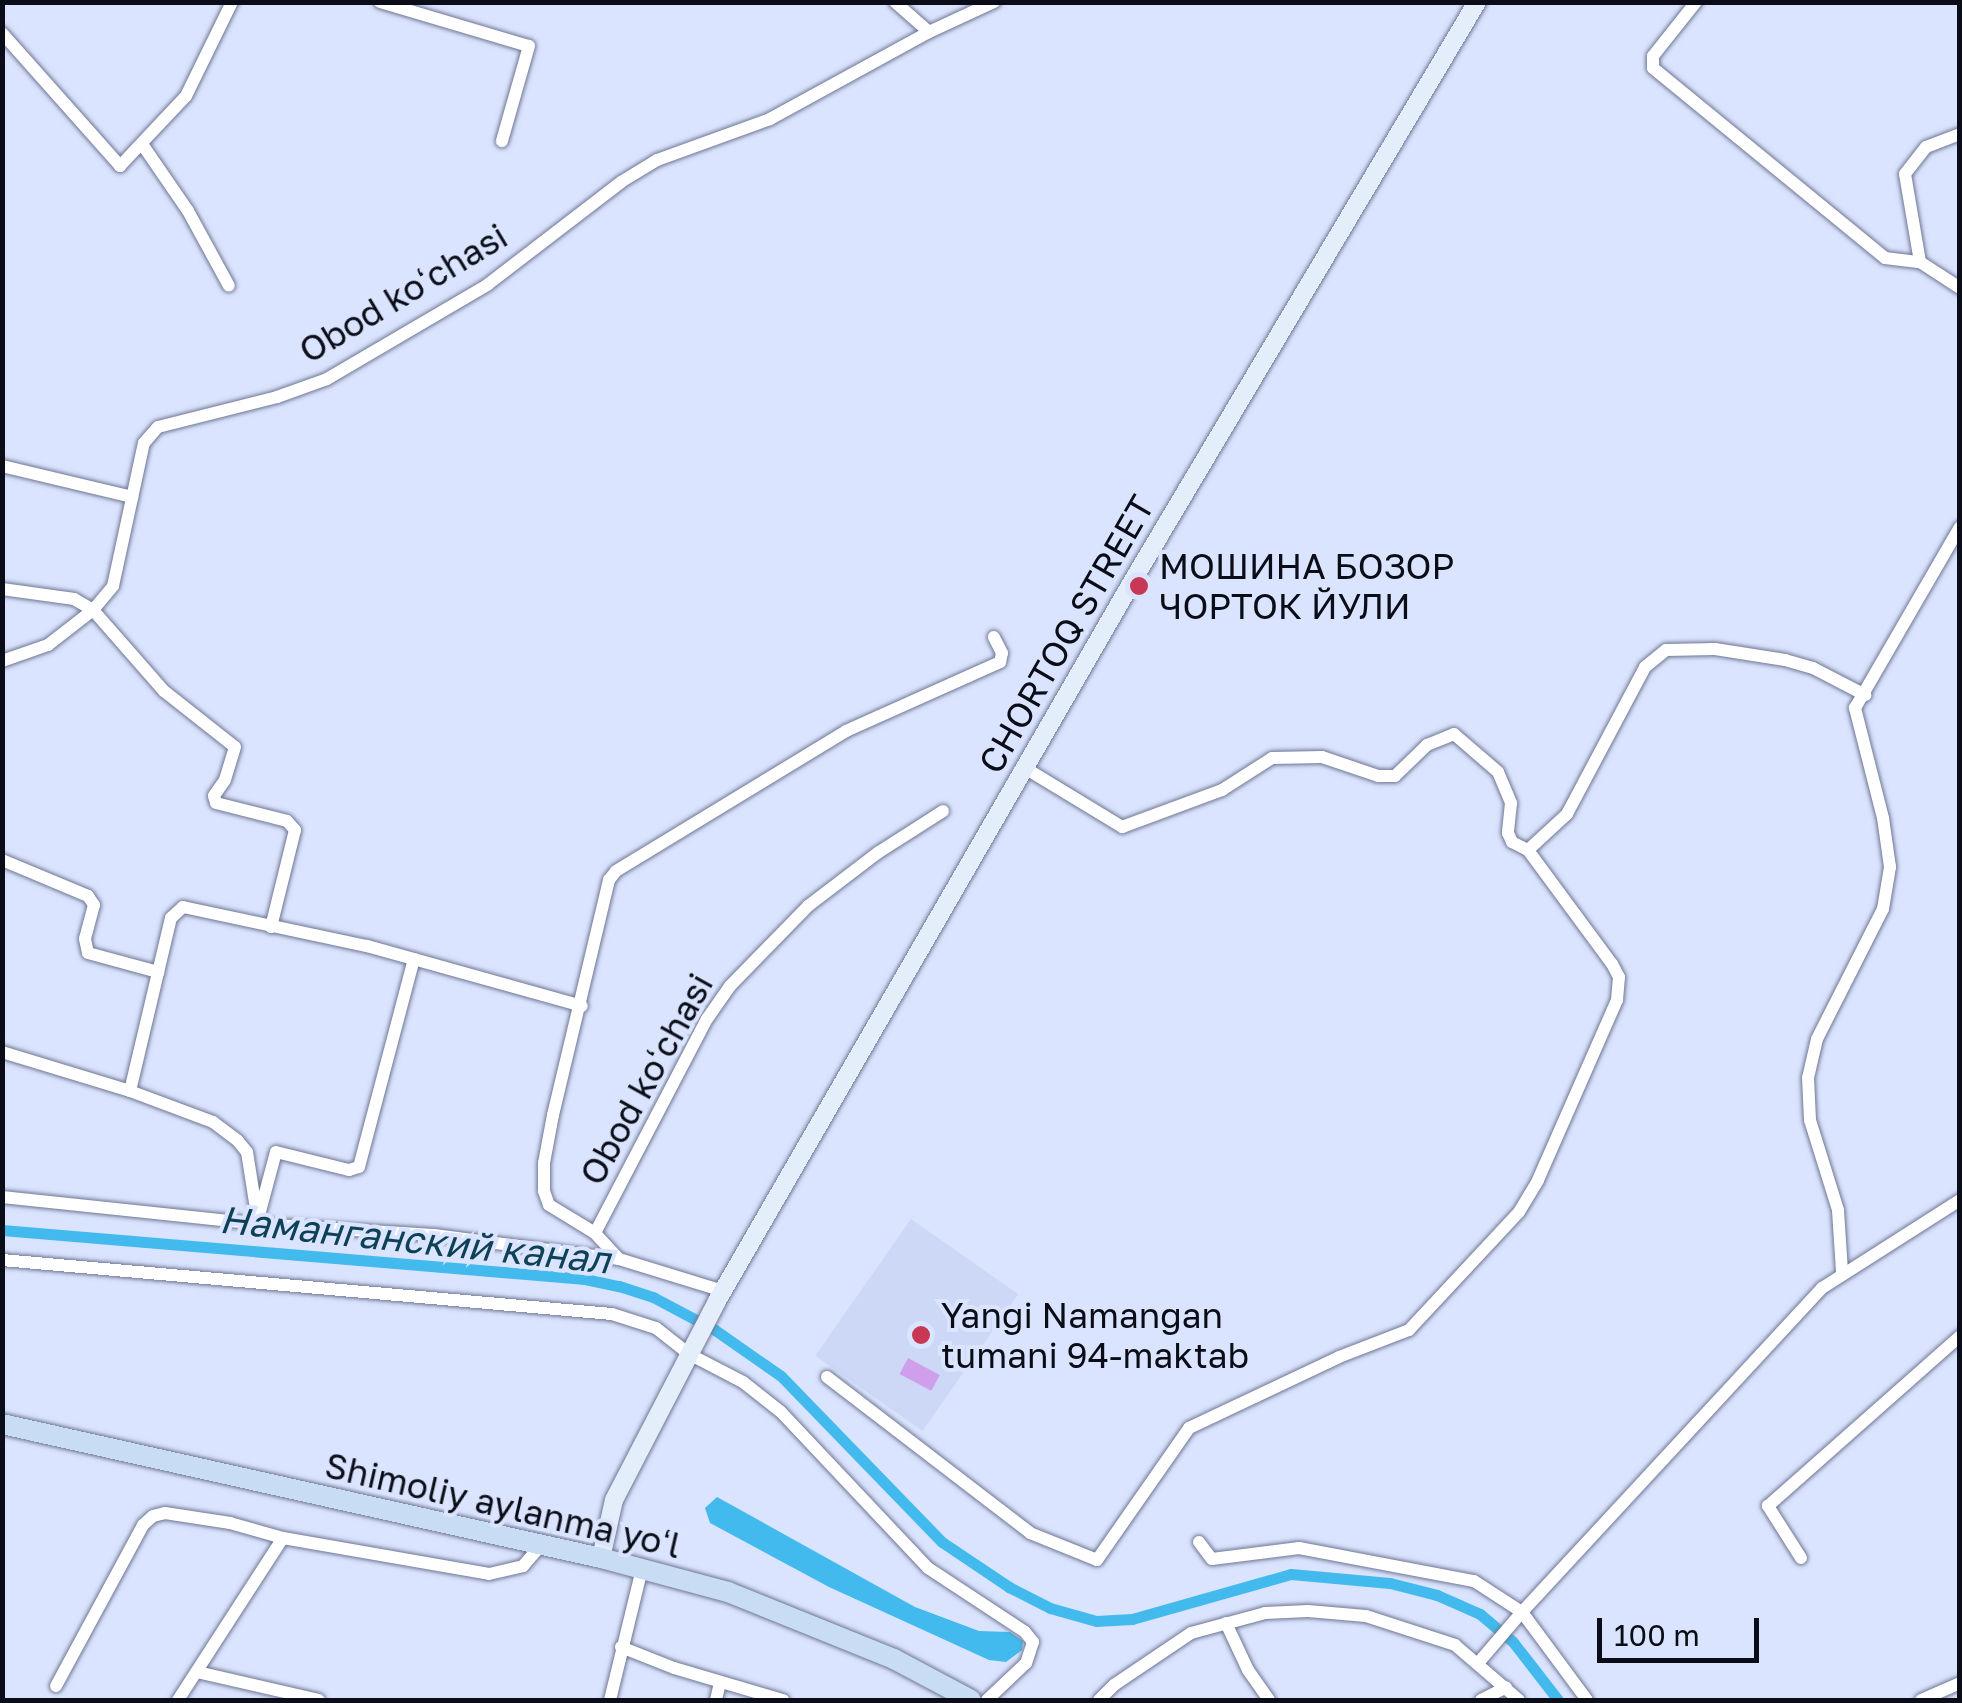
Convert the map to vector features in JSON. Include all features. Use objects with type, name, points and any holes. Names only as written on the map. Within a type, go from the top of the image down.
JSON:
[{"type":"main road","name":"CHORTOQ STREET","points":[[600,1558],[614,1500],[720,1296],[1025,768],[1477,2]]},
{"type":"main road","name":"Shimoliy aylanma yoʻl","points":[[2,1424],[600,1558],[728,1592],[894,1659],[971,1700]]},
{"type":"street","points":[[2,33],[120,166],[186,96],[232,2]]},
{"type":"street","points":[[380,2],[529,46],[502,141]]},
{"type":"street","points":[[896,2],[929,32]]},
{"type":"street","name":"Obod koʻchasi","points":[[2,661],[48,645],[93,610],[113,586],[144,443],[158,427],[277,397],[326,379],[487,284],[620,182],[656,160],[770,120],[929,32],[994,2]]},
{"type":"street","points":[[1696,2],[1653,56],[1653,68],[1885,258],[1920,262],[1960,288]]},
{"type":"street","points":[[1920,262],[1905,174],[1926,147],[1960,134]]},
{"type":"street","points":[[142,144],[188,211],[228,286]]},
{"type":"street","points":[[2,466],[132,498]]},
{"type":"street","points":[[1842,1272],[1838,1210],[1810,1120],[1808,1078],[1818,1039],[1883,909],[1890,866],[1883,818],[1856,708],[1960,527]]},
{"type":"street","points":[[2,590],[74,599],[93,610],[164,691],[235,748],[225,780],[214,796],[216,803],[294,826],[270,927]]},
{"type":"street","name":"Obod koʻchasi","points":[[619,1259],[594,1232],[549,1205],[544,1191],[544,1163],[553,1115],[582,1006],[606,886],[616,871],[857,725],[1000,662],[994,637]]},
{"type":"street","points":[[1528,850],[1567,814],[1646,668],[1666,650],[1715,649],[1785,660],[1865,695]]},
{"type":"street","points":[[827,1378],[1030,1534],[1097,1560],[1188,1428],[1338,1356],[1409,1330],[1519,1212],[1538,1180],[1617,1000],[1618,977],[1612,964],[1528,850],[1512,842],[1508,833],[1510,803],[1498,772],[1454,734],[1427,745],[1395,776],[1378,776],[1322,757],[1272,758],[1208,796],[1122,826],[1025,768]]},
{"type":"street","name":"Obod koʻchasi","points":[[594,1232],[708,1018],[730,986],[808,906],[943,811]]},
{"type":"street","points":[[2,860],[88,896],[94,905],[85,939],[88,953],[158,972]]},
{"type":"street","points":[[130,1092],[171,918],[183,907],[414,958],[582,1006]]},
{"type":"street","points":[[258,1222],[276,1152],[349,1170],[362,1162],[414,958]]},
{"type":"street","points":[[2,1052],[213,1122],[247,1152],[258,1222]]},
{"type":"street","points":[[2,1197],[434,1236],[619,1259],[720,1296]]},
{"type":"street","points":[[1482,1658],[1729,1384],[1842,1272],[1960,1200]]},
{"type":"street","points":[[2,1260],[612,1314],[656,1328],[743,1382],[780,1412],[928,1568],[1033,1642],[1026,1663],[987,1700]]},
{"type":"street","points":[[1800,1558],[1768,1506],[1960,1336]]},
{"type":"street","points":[[56,1686],[143,1525],[153,1516],[165,1513],[230,1523],[283,1538],[489,1574],[522,1566],[542,1545]]},
{"type":"street","points":[[178,1700],[283,1538]]},
{"type":"street","points":[[1198,1542],[1212,1559],[1299,1548],[1474,1580],[1518,1616],[1587,1700]]},
{"type":"street","points":[[610,1700],[642,1569]]},
{"type":"street","points":[[1099,1700],[1174,1642],[1266,1613],[1366,1616],[1455,1645],[1482,1658],[1519,1700]]},
{"type":"street","points":[[1226,1623],[1248,1670],[1269,1700]]},
{"type":"street","points":[[622,1647],[784,1700]]},
{"type":"street","points":[[197,1672],[320,1700]]},
{"type":"street","points":[[716,1700],[720,1682]]},
{"type":"street","points":[[1921,1700],[1960,1683]]},
{"type":"street","points":[[1480,1700],[1506,1687]]},
{"type":"shaded area","name":"Yangi Namangan tumani 94-maktab","points":[[911,1219],[1018,1294],[923,1431],[815,1356]]},
{"type":"shaded area","points":[[908,1358],[940,1375],[931,1391],[900,1374]]},
{"type":"water","points":[[717,1497],[915,1607],[979,1631],[1010,1632],[1023,1641],[1022,1650],[1006,1662],[989,1660],[829,1587],[710,1523],[705,1508]]},
{"type":"waterway","name":"Наманганский канал","points":[[2,1230],[585,1279],[619,1286],[653,1297],[715,1330],[781,1376],[942,1542],[1009,1587],[1050,1608],[1096,1621],[1132,1619],[1291,1574],[1390,1583],[1437,1595],[1480,1614],[1513,1642],[1558,1700]]},
{"type":"place","name":"МОШИНА БОЗОР ЧОРТОК ЙУЛИ","points":[[1139,586]]},
{"type":"place","name":"Yangi Namangan tumani 94-maktab","points":[[921,1335]]}]
